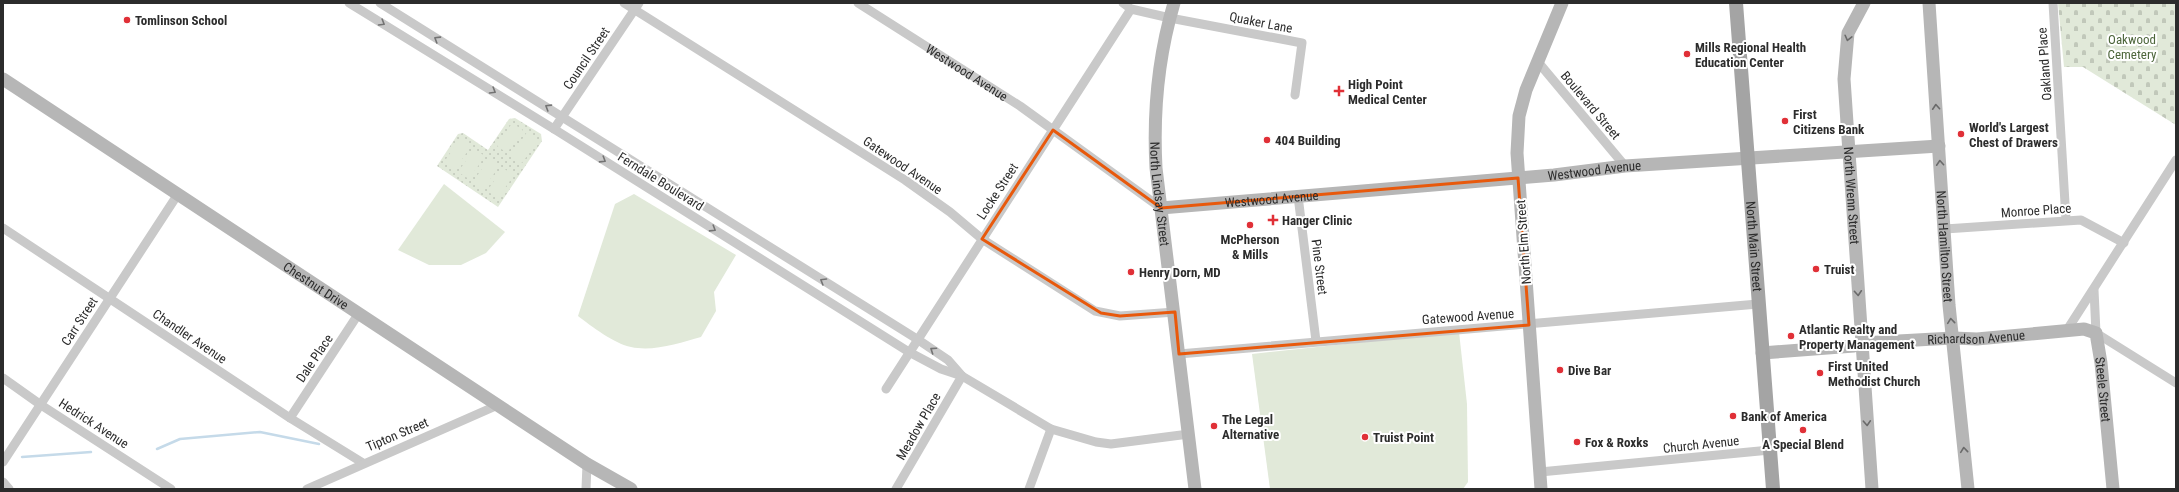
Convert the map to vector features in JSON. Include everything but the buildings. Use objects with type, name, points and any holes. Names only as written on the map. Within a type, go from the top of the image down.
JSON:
[{"type":"main road","name":"North Main Street","points":[[1736,3],[1746,159],[1773,489]]},
{"type":"street","name":"Ferndale Boulevard","points":[[348,3],[554,129],[909,352],[941,368],[962,376],[1051,429],[1096,442],[1110,444],[1188,434]]},
{"type":"street","name":"Ferndale Boulevard","points":[[380,3],[562,116],[801,268],[917,339],[948,360],[962,376]]},
{"type":"street","name":"Gatewood Avenue","points":[[624,3],[637,6],[905,180],[982,239],[1100,313],[1120,316],[1175,312]]},
{"type":"street","name":"Westwood Avenue","points":[[858,3],[1020,106],[1161,208],[1518,178],[1625,166],[1939,146]]},
{"type":"street","name":"Quaker Lane","points":[[1123,3],[1131,9],[1170,18],[1302,43],[1295,95]]},
{"type":"street","name":"North Lindsay Street","points":[[1174,3],[1160,61],[1155,119],[1156,168],[1175,312],[1195,489]]},
{"type":"street","name":"North Elm Street","points":[[1541,489],[1517,153],[1519,116],[1526,90],[1550,36],[1562,3]]},
{"type":"street","name":"North Wrenn Street","points":[[1864,3],[1853,21],[1846,43],[1844,79],[1872,489]]},
{"type":"street","name":"North Hamilton Street","points":[[1929,3],[1953,338],[1968,489]]},
{"type":"street","name":"Oakland Place","points":[[2053,3],[2066,220]]},
{"type":"street","name":"Council Street","points":[[554,129],[637,6]]},
{"type":"street","name":"Locke Street","points":[[886,389],[1131,9]]},
{"type":"street","name":"Boulevard Street","points":[[1538,62],[1625,166]]},
{"type":"street","name":"Chestnut Drive","points":[[3,79],[587,464],[631,489]]},
{"type":"street","points":[[2067,330],[2176,160]]},
{"type":"street","name":"Carr Street","points":[[3,462],[178,194]]},
{"type":"street","name":"Pine Street","points":[[1298,196],[1316,341]]},
{"type":"street","name":"Monroe Place","points":[[1945,229],[2081,220],[2124,243]]},
{"type":"street","name":"Chandler Avenue","points":[[3,228],[290,418],[364,463]]},
{"type":"street","name":"Steele Street","points":[[2094,290],[2096,333],[2101,363],[2113,489]]},
{"type":"street","name":"Gatewood Avenue","points":[[1180,354],[1316,341],[1529,325],[1758,304]]},
{"type":"street","name":"Dale Place","points":[[290,418],[359,313]]},
{"type":"street","name":"Richardson Avenue","points":[[1762,353],[1953,338],[1976,339],[2084,329],[2096,333],[2176,383]]},
{"type":"street","name":"Meadow Place","points":[[896,489],[962,376]]},
{"type":"street","name":"Hedrick Avenue","points":[[3,378],[41,405],[171,489]]},
{"type":"street","name":"Tipton Street","points":[[307,489],[498,405]]},
{"type":"street","points":[[1028,489],[1051,429]]},
{"type":"street","name":"Church Avenue","points":[[1540,472],[1770,450]]},
{"type":"street","points":[[586,489],[587,464]]},
{"type":"street","points":[[3,482],[10,489]]},
{"type":"highlighted area","points":[[1053,130],[1161,208],[1518,178],[1529,325],[1179,354],[1175,312],[1120,316],[1101,313],[982,239]]},
{"type":"green space","name":"Oakwood Cemetery","points":[[2058,3],[2176,3],[2176,125],[2083,67],[2064,67]]},
{"type":"green space","points":[[515,118],[541,134],[542,141],[498,207],[437,166],[458,134],[463,133],[488,150],[509,119]]},
{"type":"green space","points":[[512,123],[523,130],[507,153],[497,146]]},
{"type":"green space","points":[[527,132],[538,140],[522,163],[511,156]]},
{"type":"green space","points":[[460,139],[471,146],[455,170],[444,162]]},
{"type":"green space","points":[[474,149],[485,156],[469,179],[458,172]]},
{"type":"green space","points":[[489,158],[499,166],[484,189],[473,182]]},
{"type":"green space","points":[[503,168],[514,175],[498,198],[487,191]]},
{"type":"green space","points":[[444,184],[505,232],[486,253],[461,265],[429,265],[398,250]]},
{"type":"green space","points":[[634,194],[736,255],[714,292],[716,311],[701,337],[657,348],[631,347],[611,339],[578,316],[615,204]]},
{"type":"green space","name":"Truist Point","points":[[1459,332],[1467,404],[1468,482],[1463,489],[1270,489],[1252,354]]},
{"type":"waterway","points":[[157,449],[180,439],[260,432],[319,444]]},
{"type":"waterway","points":[[22,457],[91,452]]},
{"type":"place","name":"Tomlinson School","points":[[127,20]]},
{"type":"place","name":"Mills Regional Health Education Center","points":[[1687,54]]},
{"type":"place","name":"High Point Medical Center","points":[[1339,91]]},
{"type":"place","name":"First Citizens Bank","points":[[1785,121]]},
{"type":"place","name":"World's Largest Chest of Drawers","points":[[1961,134]]},
{"type":"place","name":"404 Building","points":[[1267,140]]},
{"type":"place","name":"Hanger Clinic","points":[[1273,220]]},
{"type":"place","name":"McPherson & Mills","points":[[1250,225]]},
{"type":"place","name":"Truist","points":[[1816,269]]},
{"type":"place","name":"Henry Dorn, MD","points":[[1131,272]]},
{"type":"place","name":"Atlantic Realty and Property Management","points":[[1791,336]]},
{"type":"place","name":"Dive Bar","points":[[1560,370]]},
{"type":"place","name":"First United Methodist Church","points":[[1820,373]]},
{"type":"place","name":"Bank of America","points":[[1733,416]]},
{"type":"place","name":"The Legal Alternative","points":[[1214,426]]},
{"type":"place","name":"A Special Blend","points":[[1803,430]]},
{"type":"place","name":"Truist Point","points":[[1365,437]]},
{"type":"place","name":"Fox & Roxks","points":[[1577,442]]}]
